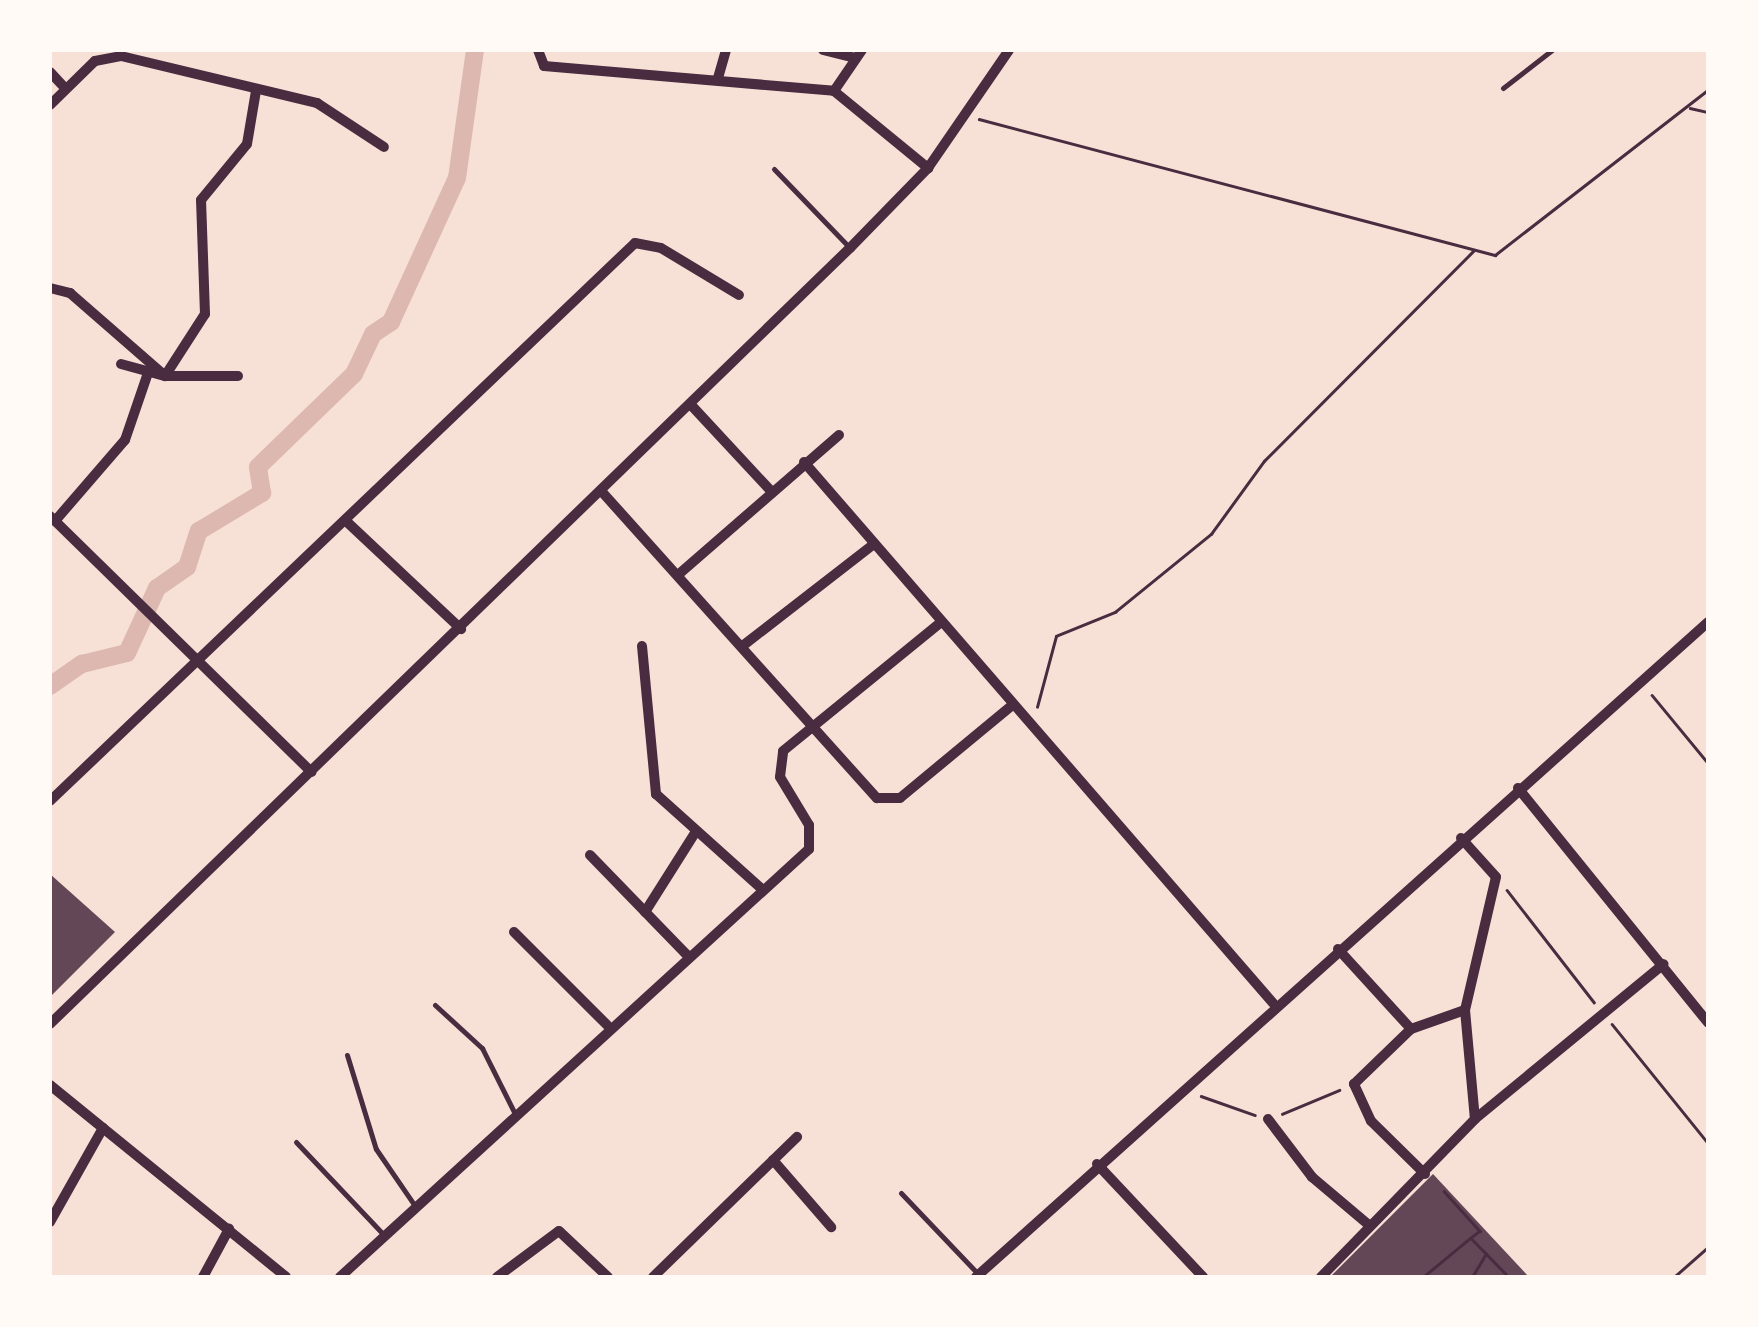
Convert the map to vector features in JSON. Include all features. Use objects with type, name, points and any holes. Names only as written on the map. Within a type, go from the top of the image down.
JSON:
[{"type":"street","points":[[538,50],[544,66],[834,91],[928,168]]},
{"type":"street","points":[[718,78],[726,50]]},
{"type":"street","points":[[823,50],[858,54],[834,91]]},
{"type":"street","points":[[50,1024],[603,493],[850,248],[928,168],[1009,50]]},
{"type":"street","points":[[50,104],[62,85],[95,61],[120,56],[317,104],[384,147]]},
{"type":"street","points":[[50,72],[62,85]]},
{"type":"street","points":[[165,376],[204,314],[202,200],[247,144],[256,90]]},
{"type":"street","points":[[50,801],[635,243],[661,248],[740,295]]},
{"type":"street","points":[[50,288],[70,293],[165,376]]},
{"type":"street","points":[[122,364],[165,376],[238,376]]},
{"type":"street","points":[[148,374],[124,440],[53,519],[311,772]]},
{"type":"street","points":[[692,406],[772,492]]},
{"type":"street","points":[[679,574],[839,434]]},
{"type":"street","points":[[804,462],[1031,732],[1273,1002]]},
{"type":"street","points":[[603,493],[818,726],[863,788],[900,798],[1010,707]]},
{"type":"street","points":[[346,521],[461,629]]},
{"type":"street","points":[[745,644],[874,544]]},
{"type":"street","points":[[340,1277],[413,1203],[607,1025],[809,849],[810,825],[779,763],[941,622]]},
{"type":"street","points":[[978,1276],[1183,1090],[1273,1002],[1708,622]]},
{"type":"street","points":[[642,646],[654,784],[695,833],[762,889]]},
{"type":"street","points":[[1518,788],[1708,1022]]},
{"type":"street","points":[[645,912],[695,833]]},
{"type":"street","points":[[1461,838],[1496,877],[1465,1010],[1475,1119]]},
{"type":"street","points":[[590,855],[687,955]]},
{"type":"street","points":[[514,932],[607,1025]]},
{"type":"street","points":[[1338,949],[1411,1029]]},
{"type":"street","points":[[1321,1277],[1475,1119],[1664,964]]},
{"type":"street","points":[[1425,1174],[1371,1120],[1354,1084],[1411,1029],[1465,1010]]},
{"type":"street","points":[[50,1085],[286,1277]]},
{"type":"street","points":[[1268,1119],[1312,1177],[1370,1226]]},
{"type":"street","points":[[50,1222],[103,1128]]},
{"type":"street","points":[[654,1277],[798,1137]]},
{"type":"street","points":[[774,1160],[831,1227]]},
{"type":"street","points":[[1097,1164],[1203,1277]]},
{"type":"street","points":[[203,1277],[228,1230]]},
{"type":"street","points":[[497,1277],[559,1232],[608,1277]]},
{"type":"lane","points":[[1503,88],[1552,50]]},
{"type":"lane","points":[[774,170],[850,248]]},
{"type":"lane","points":[[434,1005],[482,1048],[514,1112]]},
{"type":"lane","points":[[347,1055],[376,1149],[413,1203]]},
{"type":"lane","points":[[296,1142],[384,1235]]},
{"type":"lane","points":[[901,1193],[978,1276]]},
{"type":"path","points":[[965,115],[1495,255],[1708,90]]},
{"type":"path","points":[[1688,108],[1708,112]]},
{"type":"path","points":[[1031,732],[1056,636],[1115,612],[1212,534],[1264,461],[1474,250]]},
{"type":"path","points":[[1641,682],[1708,763]]},
{"type":"path","points":[[1183,1090],[1268,1119],[1354,1084]]},
{"type":"path","points":[[1423,1277],[1480,1231],[1444,1191]]},
{"type":"path","points":[[1470,1238],[1506,1274]]},
{"type":"path","points":[[1674,1277],[1708,1248]]},
{"type":"path","points":[[1472,1277],[1486,1254]]},
{"type":"building","points":[[50,874],[115,932],[50,997]]},
{"type":"building","points":[[1433,1174],[1529,1277],[1330,1277]]},
{"type":"waterway","points":[[50,686],[82,664],[127,653],[157,588],[187,567],[199,531],[262,493],[258,467],[354,374],[373,334],[391,322],[457,178],[475,50]]}]
